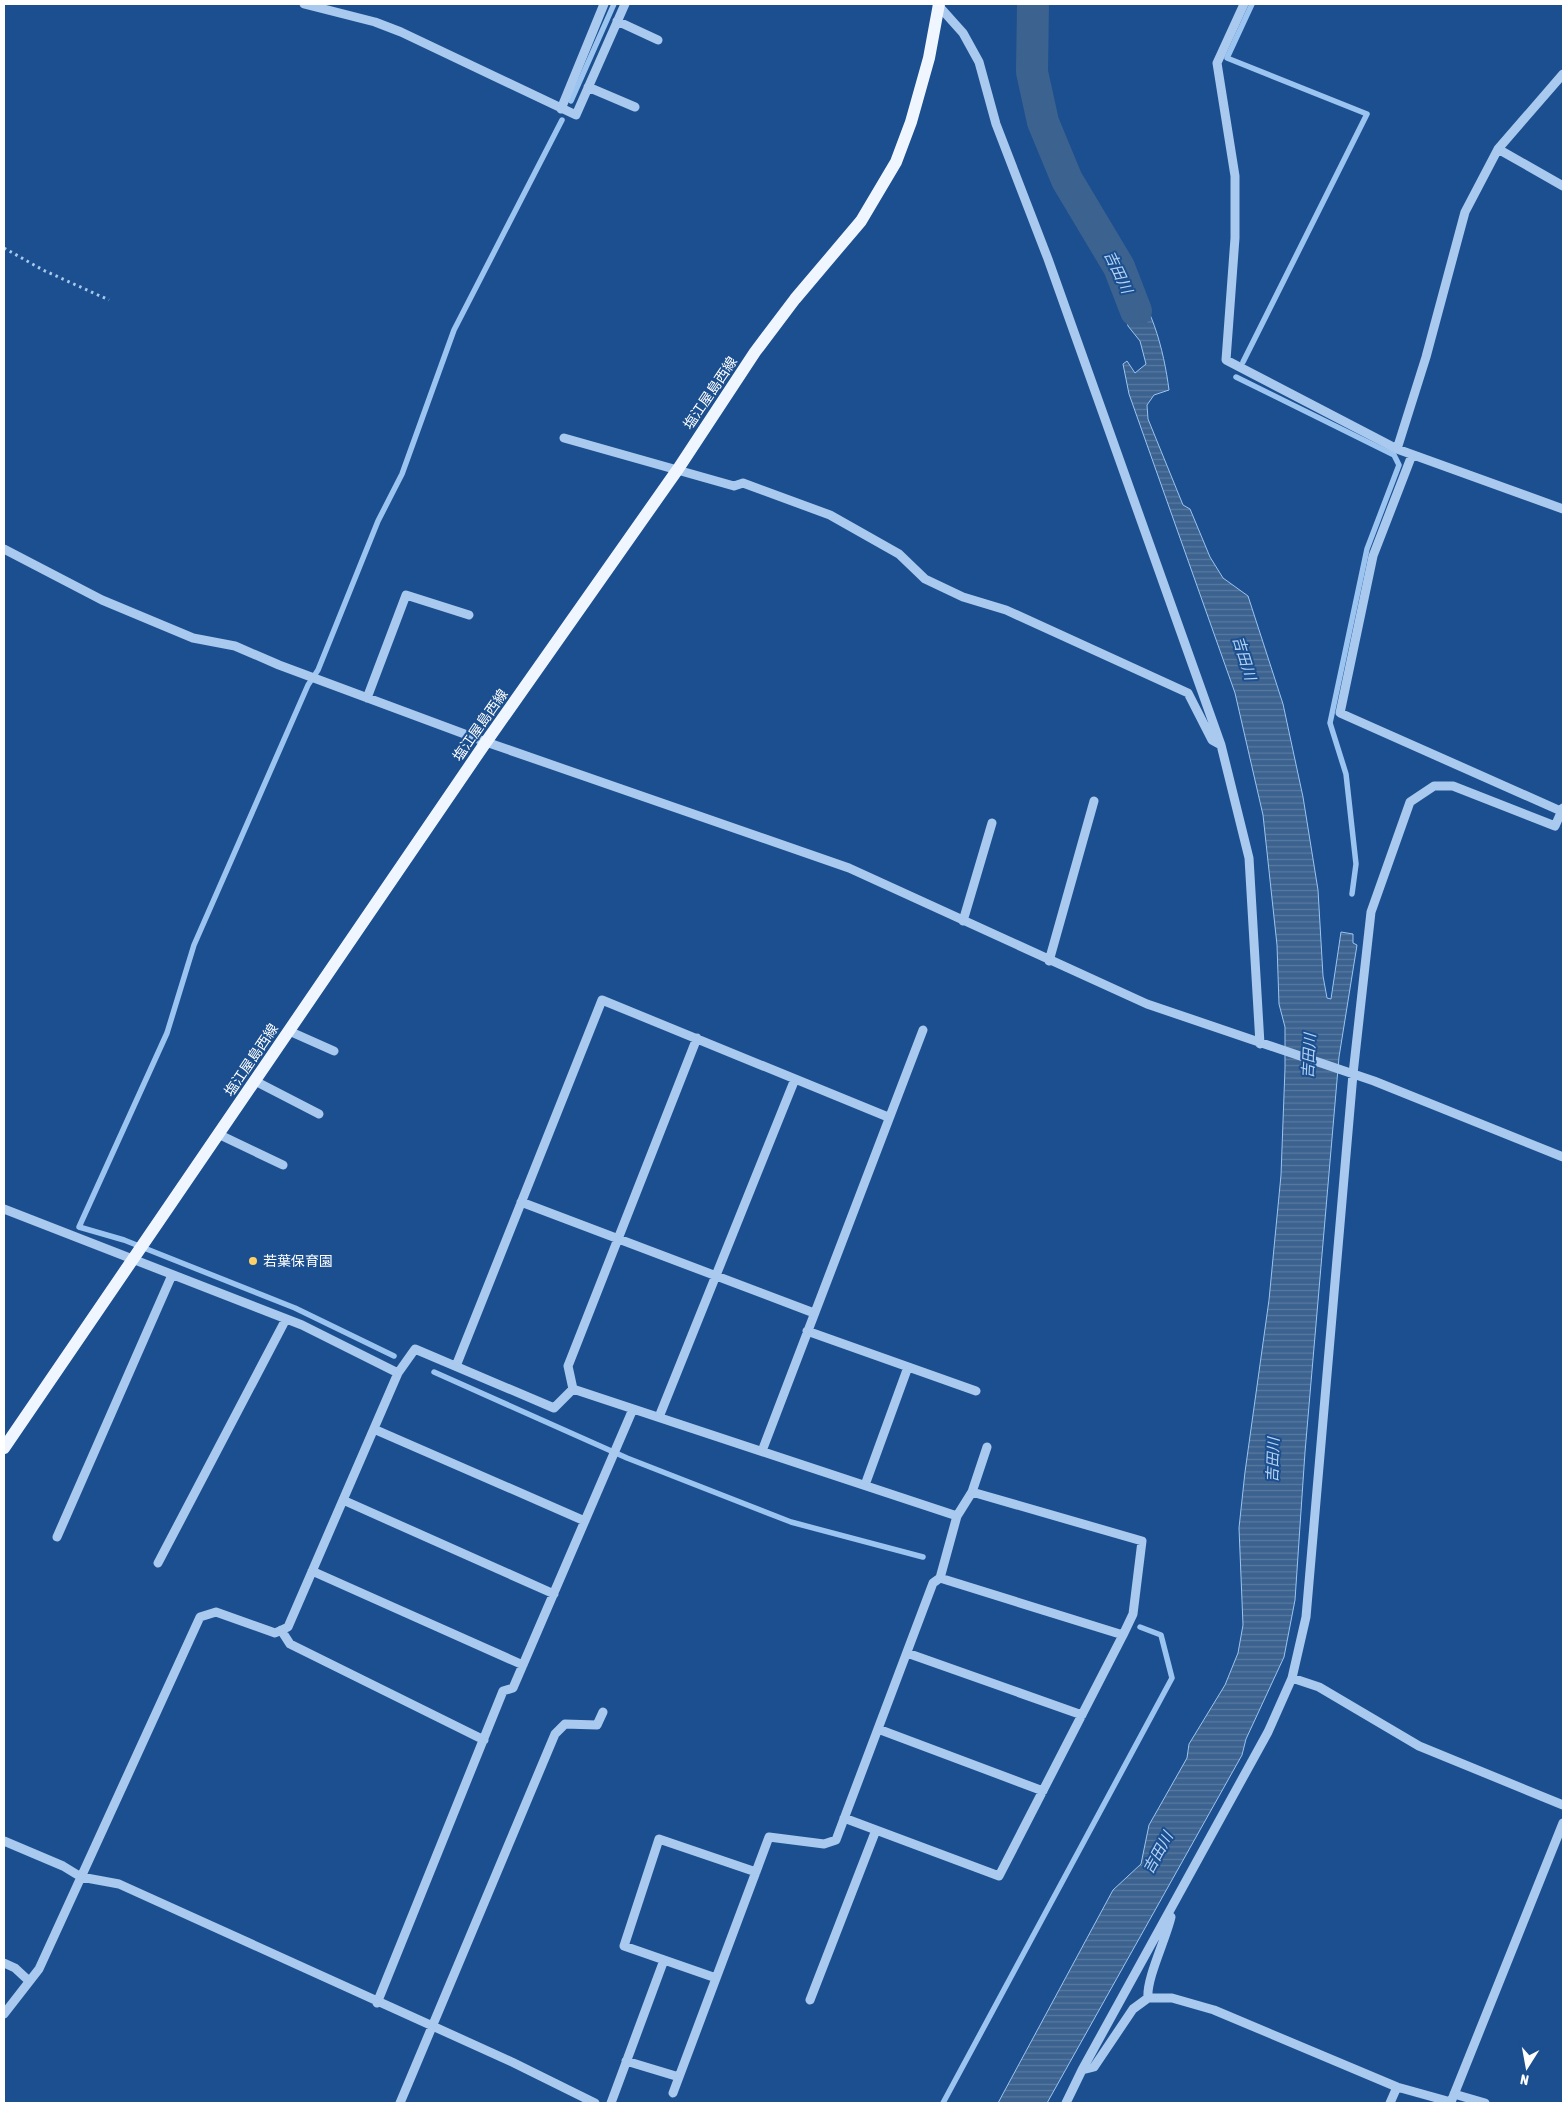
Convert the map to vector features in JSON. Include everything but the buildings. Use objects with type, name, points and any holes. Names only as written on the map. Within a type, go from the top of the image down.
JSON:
[{"type":"main road","name":"塩江屋島西線","points":[[4,1448],[486,742],[678,469],[755,352],[795,299],[861,221],[896,162],[911,122],[929,58],[938,4]]},
{"type":"street","points":[[304,4],[375,22],[401,32],[576,115],[625,4]]},
{"type":"street","points":[[561,109],[604,4]]},
{"type":"street","points":[[938,4],[963,33],[979,62],[996,124],[1048,259],[1221,745],[1249,858],[1260,1044]]},
{"type":"street","points":[[1244,4],[1217,63],[1236,176],[1235,238],[1226,360],[1397,449],[1563,509]]},
{"type":"street","points":[[617,21],[658,40]]},
{"type":"street","points":[[1397,449],[1426,357],[1465,212],[1498,149],[1563,74]]},
{"type":"street","points":[[588,87],[635,107]]},
{"type":"street","points":[[1498,149],[1563,186]]},
{"type":"street","points":[[564,438],[734,486],[743,483],[830,516],[899,554],[925,579],[963,597],[1006,610],[1188,693],[1212,740],[1221,745]]},
{"type":"street","points":[[1066,2103],[1082,2070],[1268,1732],[1292,1678],[1306,1617],[1349,1073],[1371,912],[1410,802],[1434,786],[1453,786],[1555,826],[1563,811],[1340,714],[1373,556],[1412,455]]},
{"type":"street","points":[[4,549],[102,600],[193,638],[235,646],[314,678],[486,742],[848,868],[1048,961],[1147,1004],[1349,1073],[1563,1157]]},
{"type":"street","points":[[367,698],[406,595],[469,615]]},
{"type":"street","points":[[1048,961],[1094,801]]},
{"type":"street","points":[[964,921],[992,822]]},
{"type":"street","points":[[456,1366],[602,1000],[888,1117]]},
{"type":"street","points":[[762,1452],[888,1117],[923,1030]]},
{"type":"street","points":[[289,1031],[334,1052]]},
{"type":"street","points":[[573,1389],[568,1366],[697,1038]]},
{"type":"street","points":[[659,1417],[795,1079]]},
{"type":"street","points":[[254,1081],[319,1114]]},
{"type":"street","points":[[218,1134],[284,1165]]},
{"type":"street","points":[[521,1202],[716,1274],[814,1313]]},
{"type":"street","points":[[4,1209],[63,1230],[138,1252],[172,1275],[286,1319],[398,1373]]},
{"type":"street","points":[[57,1537],[172,1275]]},
{"type":"street","points":[[158,1563],[286,1319]]},
{"type":"street","points":[[807,1331],[976,1391]]},
{"type":"street","points":[[4,2014],[38,1969],[200,1617],[216,1612],[275,1633],[288,1627],[398,1373],[415,1349],[554,1408],[573,1389]]},
{"type":"street","points":[[865,1485],[908,1367]]},
{"type":"street","points":[[573,1389],[957,1516]]},
{"type":"street","points":[[377,2003],[503,1691],[513,1688],[633,1409]]},
{"type":"street","points":[[374,1429],[585,1521]]},
{"type":"street","points":[[673,2093],[769,1837],[824,1844],[836,1840],[933,1583],[940,1578],[957,1516],[972,1492],[986,1447]]},
{"type":"street","points":[[844,1818],[999,1876],[1133,1614],[1142,1541],[972,1492]]},
{"type":"street","points":[[343,1500],[554,1594]]},
{"type":"street","points":[[312,1571],[523,1665]]},
{"type":"street","points":[[940,1578],[1123,1635]]},
{"type":"street","points":[[281,1630],[290,1644],[484,1740]]},
{"type":"street","points":[[907,1653],[1082,1715]]},
{"type":"street","points":[[1292,1678],[1319,1687],[1419,1746],[1563,1805]]},
{"type":"street","points":[[400,2103],[430,2026],[555,1734],[565,1724],[597,1725],[603,1712]]},
{"type":"street","points":[[878,1728],[1042,1791]]},
{"type":"street","points":[[1082,2070],[1094,2067],[1133,2009],[1148,1998],[1172,1998],[1207,2007],[1397,2087],[1451,2102],[1563,1823]]},
{"type":"street","points":[[810,2000],[876,1830]]},
{"type":"street","points":[[716,1978],[624,1946],[659,1839],[756,1872]]},
{"type":"street","points":[[4,1841],[64,1866],[81,1877],[119,1884],[377,2003],[512,2062],[595,2103]]},
{"type":"street","points":[[1148,1998],[1147,1989],[1166,1939],[1174,1905]]},
{"type":"street","points":[[611,2103],[664,1960]]},
{"type":"street","points":[[4,1962],[15,1968],[29,1981]]},
{"type":"street","points":[[626,2061],[679,2077]]},
{"type":"street","points":[[1390,2103],[1397,2087]]},
{"type":"street","points":[[1454,2094],[1484,2103]]},
{"type":"path","points":[[4,248],[43,270],[109,300]]},
{"type":"water","points":[[1120,270],[1131,281],[1148,310],[1164,359],[1169,390],[1154,395],[1147,405],[1148,419],[1183,505],[1190,509],[1210,557],[1223,578],[1248,596],[1283,704],[1303,797],[1318,890],[1323,976],[1327,998],[1331,999],[1341,932],[1353,934],[1353,943],[1357,945],[1339,1057],[1305,1452],[1295,1600],[1284,1657],[1246,1739],[1242,1755],[1047,2103],[998,2103],[1113,1890],[1141,1864],[1149,1825],[1187,1758],[1189,1744],[1225,1685],[1238,1653],[1243,1625],[1239,1528],[1269,1300],[1281,1175],[1285,1027],[1279,1004],[1277,945],[1263,815],[1235,693],[1129,394],[1123,364],[1127,361],[1135,373],[1146,364],[1140,341],[1128,326],[1122,301]]},
{"type":"waterway","points":[[571,101],[614,4]]},
{"type":"waterway","name":"吉田川","points":[[1033,4],[1032,72],[1043,122],[1067,180],[1119,267],[1136,311]]},
{"type":"waterway","points":[[1243,362],[1367,114],[1227,58],[1252,4]]},
{"type":"waterway","points":[[394,1356],[295,1308],[124,1240],[79,1227],[167,1033],[194,945],[308,685],[318,670],[378,521],[402,474],[454,330],[562,120]]},
{"type":"waterway","points":[[1236,377],[1394,455],[1399,465],[1367,549],[1330,723],[1346,774],[1356,864],[1352,894]]},
{"type":"waterway","points":[[434,1372],[627,1458],[791,1522],[923,1557]]},
{"type":"waterway","points":[[943,2103],[1172,1678],[1161,1635],[1140,1627]]},
{"type":"place","name":"若葉保育園","points":[[253,1261]]}]
